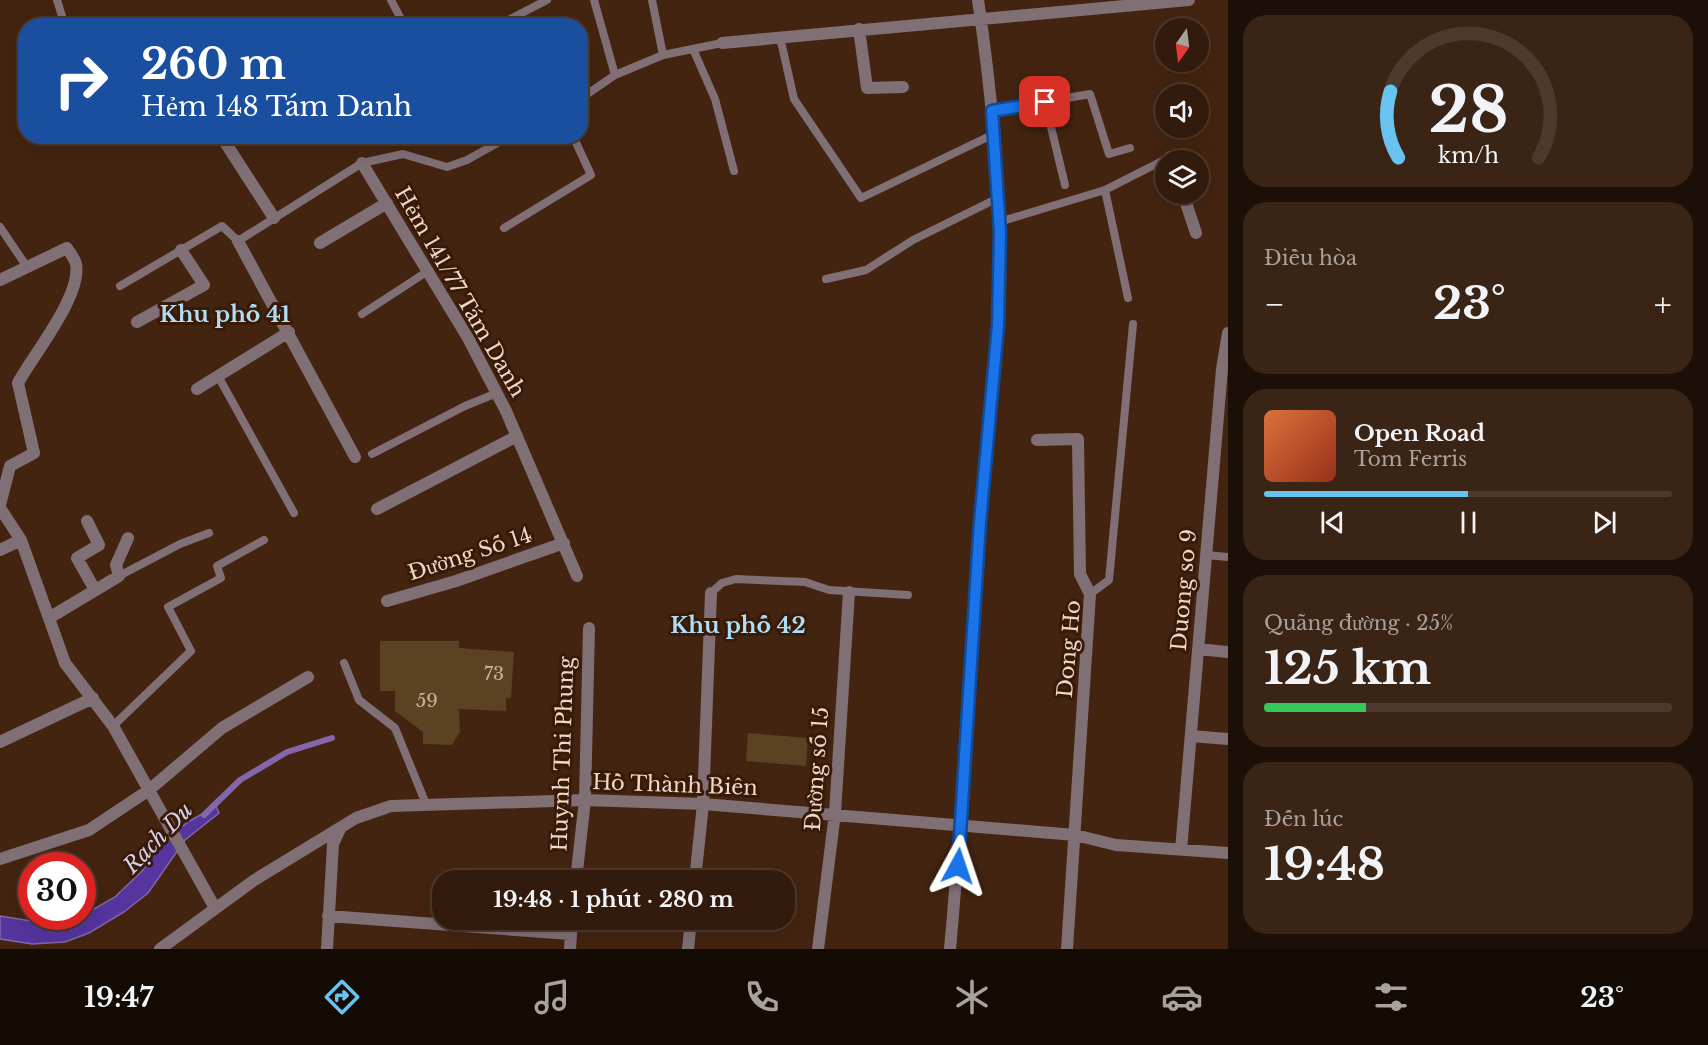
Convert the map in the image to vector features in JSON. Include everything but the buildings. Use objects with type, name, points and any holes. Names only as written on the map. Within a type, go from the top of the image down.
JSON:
[{"type":"street","points":[[950,949],[962,825],[980,522],[998,325],[998,198],[992,111],[978,0]]},
{"type":"street","points":[[722,43],[1189,0]]},
{"type":"street","points":[[859,29],[867,88],[903,87]]},
{"type":"street","points":[[226,144],[274,218]]},
{"type":"street","name":"Hẻm 141/77 Tám Danh","points":[[362,163],[468,338],[497,393],[577,576]]},
{"type":"street","points":[[320,243],[387,203]]},
{"type":"street","points":[[1186,204],[1196,233]]},
{"type":"street","points":[[238,241],[355,457]]},
{"type":"street","points":[[0,280],[72,246],[76,262],[76,282],[60,319],[33,355],[18,383],[34,453],[10,465],[0,507],[21,540],[65,663],[113,726],[215,908]]},
{"type":"street","points":[[137,322],[204,285],[181,250]]},
{"type":"street","points":[[197,389],[289,332]]},
{"type":"street","name":"Duong so 9","points":[[1181,850],[1222,369],[1228,333]]},
{"type":"street","points":[[377,509],[517,436]]},
{"type":"street","points":[[1037,440],[1078,439],[1080,574],[1090,594]]},
{"type":"street","points":[[87,521],[99,545],[77,558],[95,590]]},
{"type":"street","points":[[49,618],[119,576],[116,565],[128,538]]},
{"type":"street","points":[[0,550],[21,540]]},
{"type":"street","name":"Đường Số 14","points":[[387,601],[456,581],[564,543]]},
{"type":"street","name":"Đường số 15","points":[[819,949],[835,813],[849,592]]},
{"type":"street","points":[[696,870],[703,804],[711,593]]},
{"type":"street","name":"Dong Ho","points":[[1068,949],[1090,594]]},
{"type":"street","name":"Huynh Thi Phung","points":[[577,870],[585,800],[589,628]]},
{"type":"street","points":[[1198,650],[1228,652]]},
{"type":"street","points":[[0,859],[88,830],[149,790],[222,728],[308,677]]},
{"type":"street","points":[[0,742],[93,698]]},
{"type":"street","points":[[1191,736],[1228,740]]},
{"type":"street","name":"Hồ Thành Biên","points":[[160,949],[253,881],[356,818],[376,810],[426,804],[585,800],[703,804],[835,813],[1076,835],[1116,844],[1228,853]]},
{"type":"street","points":[[327,949],[333,844],[341,829]]},
{"type":"street","points":[[328,916],[570,934]]},
{"type":"street","points":[[570,949],[571,930]]},
{"type":"street","points":[[688,949],[690,930]]},
{"type":"lane","points":[[57,0],[63,18]]},
{"type":"lane","points":[[391,0],[400,18]]},
{"type":"lane","points":[[512,18],[547,0]]},
{"type":"lane","points":[[594,0],[615,75]]},
{"type":"lane","points":[[652,0],[663,55]]},
{"type":"lane","points":[[780,37],[794,99],[861,198],[994,134]]},
{"type":"lane","points":[[588,94],[615,75],[663,55],[722,43]]},
{"type":"lane","points":[[693,49],[718,108],[734,171]]},
{"type":"lane","points":[[992,111],[1090,94],[1109,154],[1131,148]]},
{"type":"lane","points":[[1045,102],[1065,185]]},
{"type":"lane","points":[[120,286],[222,226],[238,241],[362,163],[403,154],[447,167],[467,160],[496,144]]},
{"type":"lane","points":[[504,228],[591,175],[577,144]]},
{"type":"lane","points":[[999,222],[1105,190],[1155,166]]},
{"type":"lane","points":[[1105,190],[1128,298]]},
{"type":"lane","points":[[826,279],[866,270],[913,240],[998,198]]},
{"type":"lane","points":[[0,227],[27,267]]},
{"type":"lane","points":[[362,314],[428,271]]},
{"type":"lane","name":"Dong Ho","points":[[1090,594],[1109,580],[1132,324]]},
{"type":"lane","points":[[219,376],[294,513]]},
{"type":"lane","points":[[372,454],[465,406],[497,393]]},
{"type":"lane","points":[[119,576],[180,544],[209,533]]},
{"type":"lane","points":[[113,726],[191,651],[168,607],[221,578],[217,566],[264,540]]},
{"type":"lane","points":[[1206,555],[1228,557]]},
{"type":"lane","points":[[711,593],[722,583],[736,579],[805,582],[829,590],[908,596]]},
{"type":"lane","points":[[344,663],[359,699],[395,728],[426,804]]},
{"type":"shaded area","points":[[216,806],[219,813],[185,840],[148,893],[124,912],[96,929],[96,908],[115,897],[142,871],[167,838],[188,822]]},
{"type":"shaded area","points":[[0,916],[18,919],[18,930],[94,930],[65,942],[32,944],[0,939]]},
{"type":"waterway","name":"Rạch Du","points":[[204,815],[240,780],[287,752],[332,738]]},
{"type":"district","name":"Khu phố 41","points":[[225,314]]},
{"type":"district","name":"Khu phố 42","points":[[738,625]]},
{"type":"route","points":[[958,866],[980,522],[998,325],[1000,232],[992,111],[1045,102]]}]
